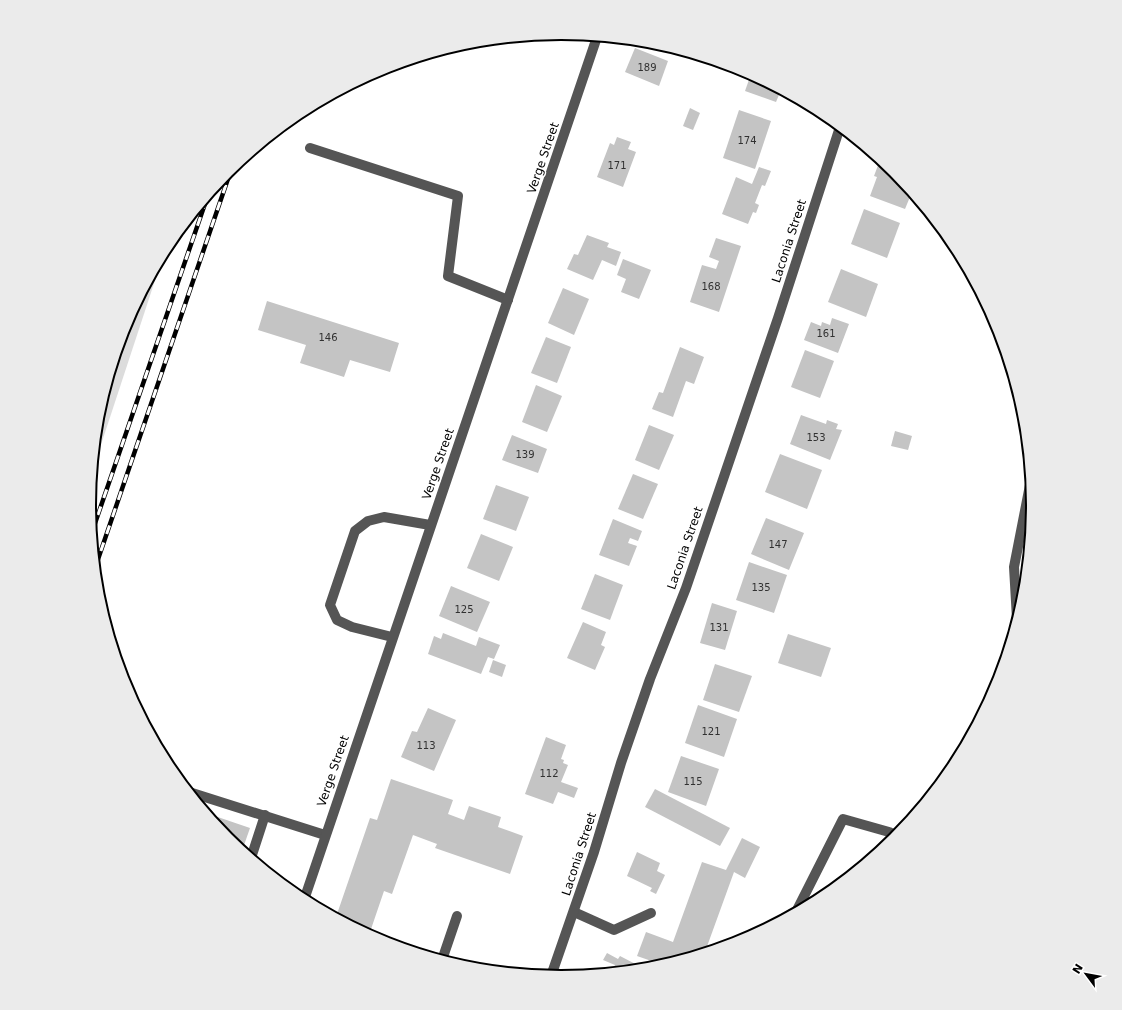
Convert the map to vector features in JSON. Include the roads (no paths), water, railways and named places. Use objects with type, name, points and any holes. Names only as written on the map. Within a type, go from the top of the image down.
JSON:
[{"type":"street","name":"Verge Street","points":[[306,894],[595,41]]},
{"type":"street","name":"Laconia Street","points":[[553,970],[594,852],[621,763],[650,679],[688,581],[778,318],[838,132]]},
{"type":"street","points":[[310,148],[458,196],[448,276],[508,300]]},
{"type":"street","points":[[1016,600],[1014,567],[1026,502]]},
{"type":"street","points":[[392,637],[352,627],[336,620],[330,605],[335,590],[356,531],[368,521],[384,517],[430,525]]},
{"type":"street","points":[[197,794],[325,835]]},
{"type":"street","points":[[252,854],[265,815]]},
{"type":"street","points":[[800,904],[843,819],[891,833]]},
{"type":"street","points":[[574,912],[614,930],[651,913]]},
{"type":"street","points":[[444,955],[457,916]]},
{"type":"railway","points":[[99,556],[227,181]]},
{"type":"railway","points":[[96,519],[204,207]]}]
